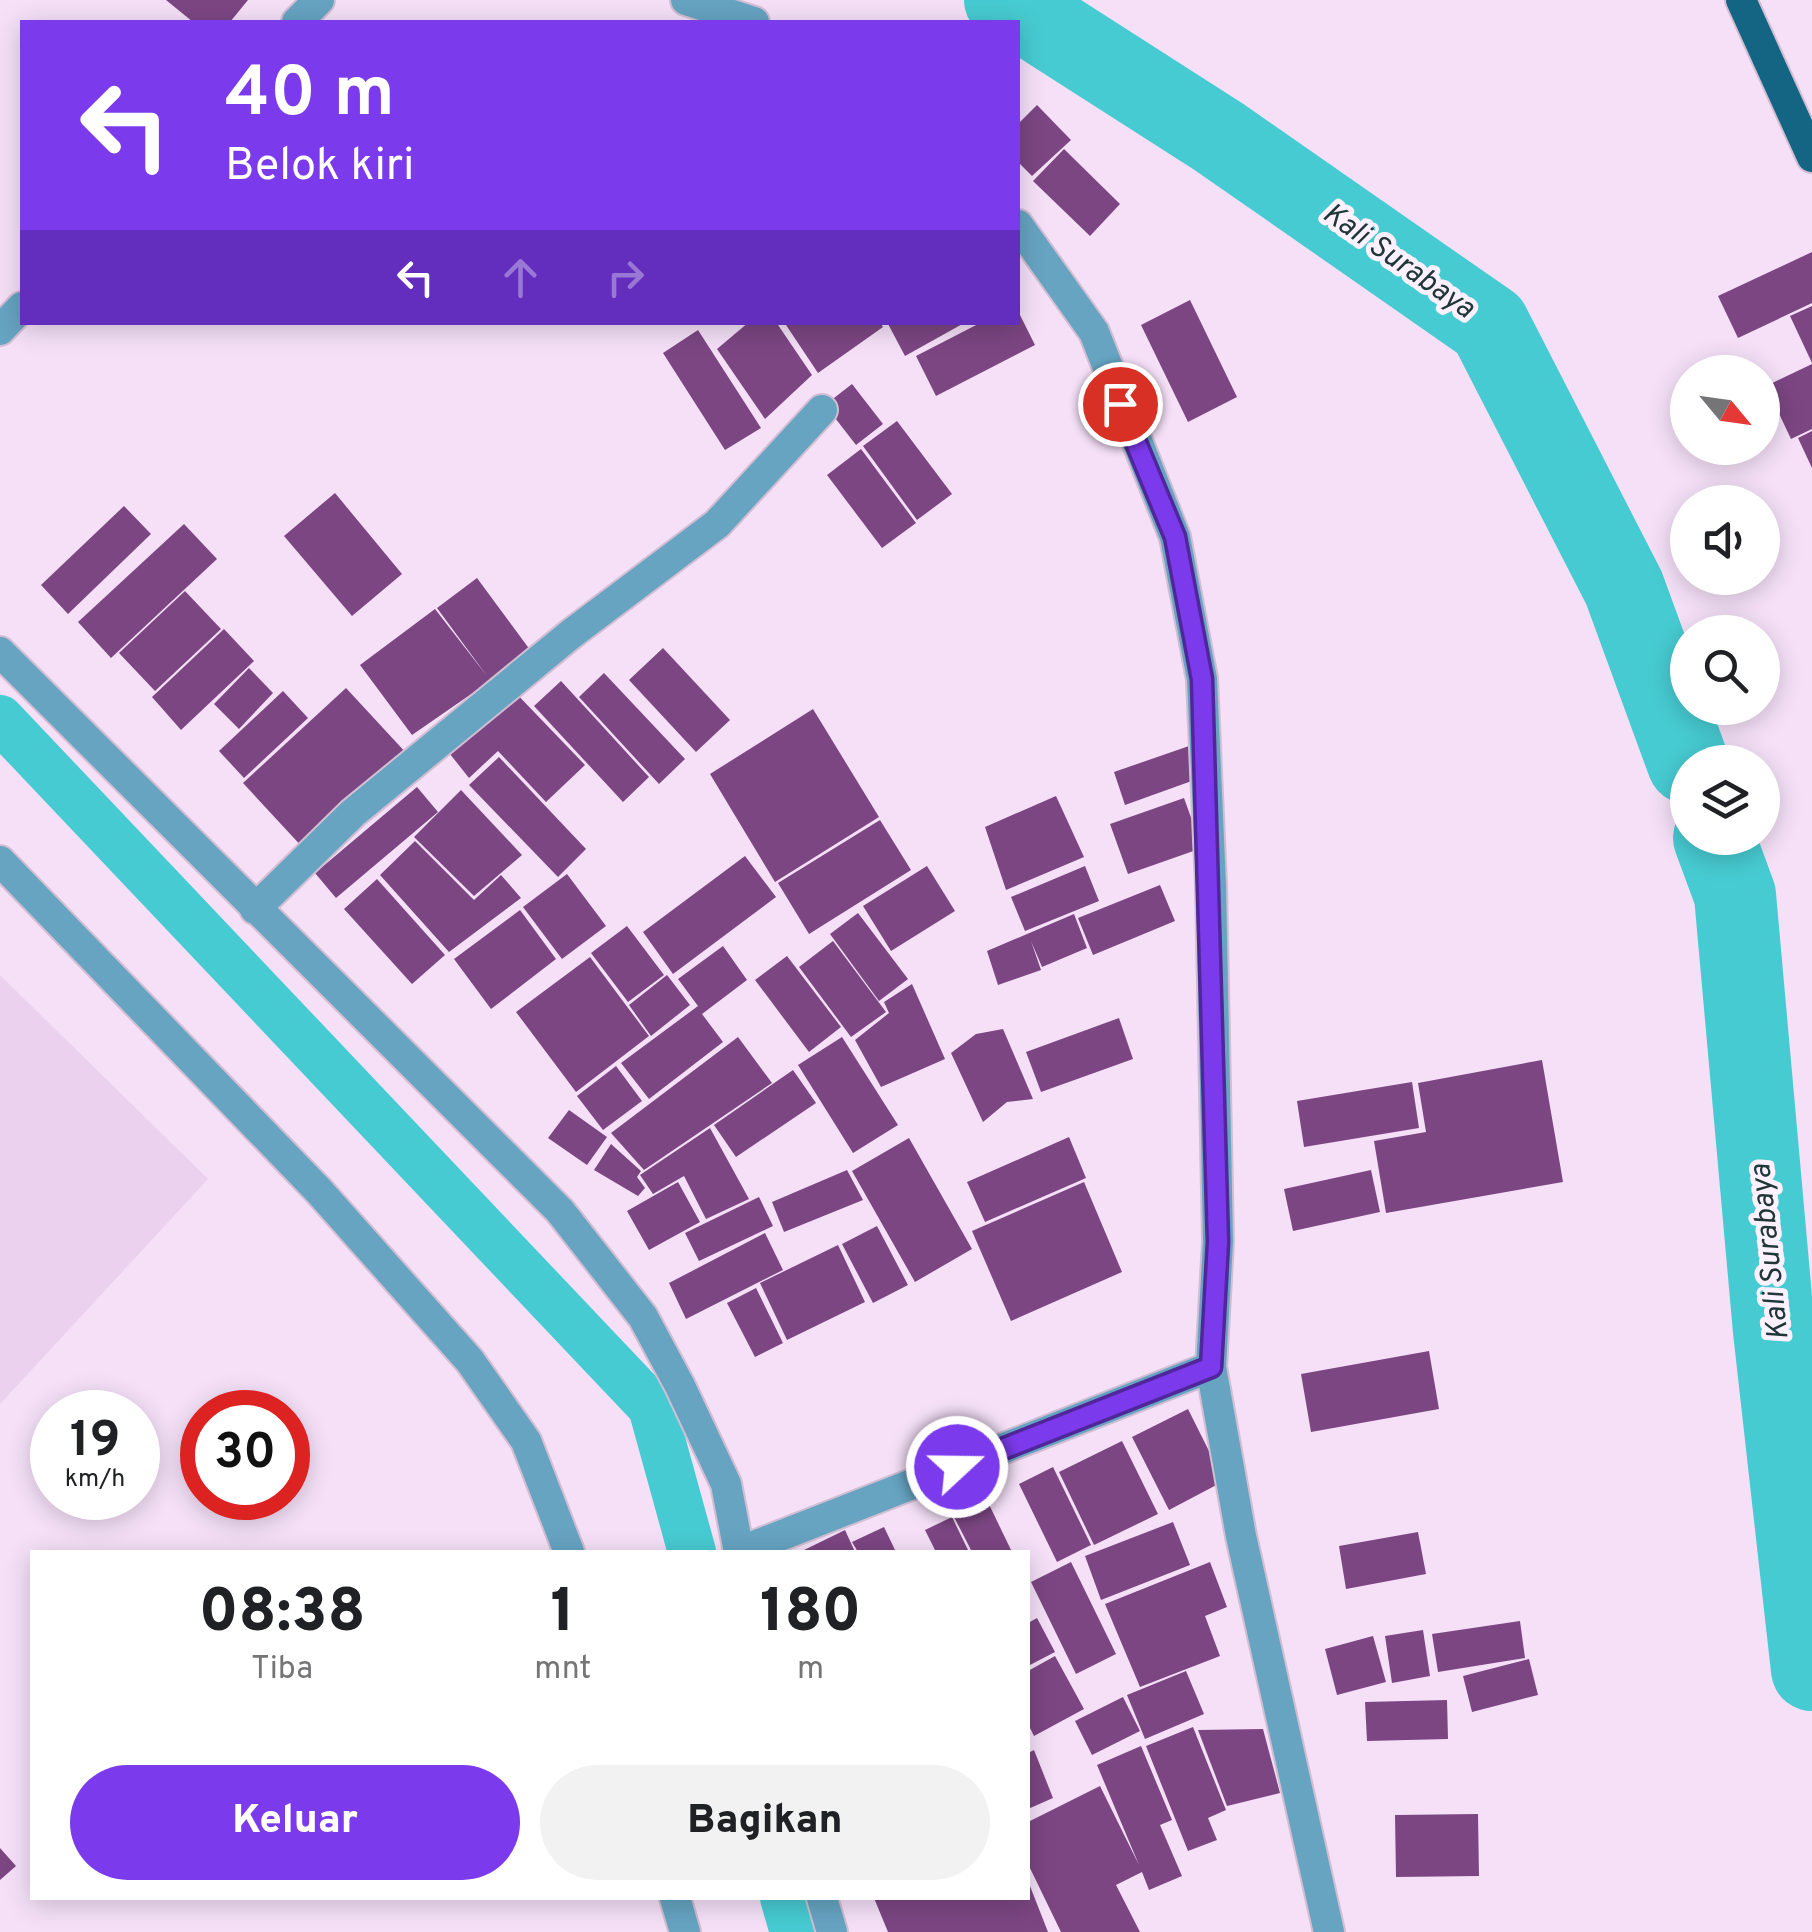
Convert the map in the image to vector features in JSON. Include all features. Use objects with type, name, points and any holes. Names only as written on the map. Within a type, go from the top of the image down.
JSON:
[{"type":"main road","points":[[1741,0],[1812,156]]},
{"type":"street","points":[[299,20],[319,0]]},
{"type":"street","points":[[686,0],[748,20]]},
{"type":"street","points":[[1020,228],[1094,332],[1175,537],[1202,679],[1218,1242],[1211,1367],[1219,1428],[1329,1932]]},
{"type":"street","points":[[0,330],[20,309]]},
{"type":"street","points":[[256,908],[354,813],[572,634],[717,524],[822,410]]},
{"type":"street","points":[[0,652],[560,1211],[627,1295],[680,1386],[726,1484],[739,1550]]},
{"type":"street","points":[[0,862],[319,1192],[470,1361],[526,1440],[569,1550]]},
{"type":"street","points":[[744,1550],[1211,1367]]},
{"type":"street","points":[[676,1900],[685,1932]]},
{"type":"street","points":[[823,1900],[832,1932]]},
{"type":"shaded area","points":[[0,975],[208,1179],[0,1404]]},
{"type":"building","points":[[166,0],[248,0],[232,20],[191,20]]},
{"type":"building","points":[[1037,105],[1071,140],[1032,176],[1020,164],[1020,122]]},
{"type":"building","points":[[1064,149],[1120,204],[1090,236],[1033,181]]},
{"type":"building","points":[[1812,252],[1812,303],[1738,338],[1718,296]]},
{"type":"building","points":[[1190,300],[1237,397],[1188,422],[1141,325]]},
{"type":"building","points":[[1812,306],[1812,363],[1790,316]]},
{"type":"building","points":[[1020,315],[1035,345],[936,396],[916,356],[976,325],[1020,325]]},
{"type":"building","points":[[745,325],[778,325],[812,375],[765,419],[717,349]]},
{"type":"building","points":[[786,325],[882,325],[883,327],[818,373]]},
{"type":"building","points":[[889,325],[961,325],[905,356]]},
{"type":"building","points":[[698,330],[761,428],[725,450],[663,353]]},
{"type":"building","points":[[1812,364],[1812,429],[1791,439],[1780,416],[1780,379]]},
{"type":"building","points":[[852,384],[883,424],[856,445],[825,405]]},
{"type":"building","points":[[897,421],[952,494],[917,520],[863,446]]},
{"type":"building","points":[[1812,431],[1812,468],[1798,438]]},
{"type":"building","points":[[861,449],[916,523],[882,548],[827,475]]},
{"type":"building","points":[[335,493],[402,574],[352,616],[284,536]]},
{"type":"building","points":[[124,506],[151,534],[68,614],[41,585]]},
{"type":"building","points":[[184,524],[217,559],[111,658],[78,622]]},
{"type":"building","points":[[477,578],[536,658],[490,681],[412,735],[360,665],[435,609],[487,676],[437,608]]},
{"type":"building","points":[[185,591],[221,629],[155,691],[119,653]]},
{"type":"building","points":[[224,629],[254,661],[181,730],[152,697]]},
{"type":"building","points":[[663,648],[730,720],[696,752],[629,680]]},
{"type":"building","points":[[249,668],[273,693],[239,729],[214,704]]},
{"type":"building","points":[[604,673],[685,759],[659,784],[579,697]]},
{"type":"building","points":[[561,681],[649,777],[623,802],[534,706]]},
{"type":"building","points":[[346,688],[408,755],[305,850],[243,783]]},
{"type":"building","points":[[511,688],[585,765],[546,802],[498,751],[469,778],[442,744]]},
{"type":"building","points":[[283,691],[308,718],[244,778],[219,751]]},
{"type":"building","points":[[813,709],[879,817],[775,882],[710,774]]},
{"type":"building","points":[[1189,746],[1200,778],[1125,805],[1114,772]]},
{"type":"building","points":[[499,757],[586,849],[558,877],[469,785]]},
{"type":"building","points":[[417,787],[438,812],[336,898],[315,873]]},
{"type":"building","points":[[461,790],[522,855],[474,896],[414,837]]},
{"type":"building","points":[[1056,796],[1084,857],[1006,890],[985,827]]},
{"type":"building","points":[[1184,798],[1202,848],[1128,874],[1110,824]]},
{"type":"building","points":[[880,820],[911,870],[809,934],[778,883]]},
{"type":"building","points":[[415,841],[474,900],[501,875],[521,898],[449,952],[380,875]]},
{"type":"building","points":[[745,856],[776,897],[673,974],[643,932]]},
{"type":"building","points":[[927,866],[955,911],[891,951],[863,906]]},
{"type":"building","points":[[1085,866],[1099,901],[1025,931],[1011,897]]},
{"type":"building","points":[[567,874],[606,926],[562,959],[523,907]]},
{"type":"building","points":[[377,879],[445,955],[412,984],[344,909]]},
{"type":"building","points":[[1160,885],[1175,921],[1093,955],[1078,918]]},
{"type":"building","points":[[520,910],[556,959],[491,1009],[454,959]]},
{"type":"building","points":[[858,913],[908,979],[879,1001],[830,934]]},
{"type":"building","points":[[1074,914],[1087,948],[1042,967],[1031,941],[1041,970],[998,985],[987,951]]},
{"type":"building","points":[[627,926],[664,975],[628,1002],[591,953]]},
{"type":"building","points":[[833,941],[886,1012],[851,1037],[799,967]]},
{"type":"building","points":[[723,946],[747,980],[702,1014],[723,1042],[649,1099],[621,1063],[698,1006],[678,979]]},
{"type":"building","points":[[787,956],[841,1027],[809,1052],[755,980]]},
{"type":"building","points":[[590,957],[649,1036],[576,1092],[516,1012]]},
{"type":"building","points":[[667,975],[690,1005],[651,1036],[629,1005]]},
{"type":"building","points":[[912,984],[945,1059],[881,1087],[855,1040],[889,1013],[884,1002]]},
{"type":"building","points":[[1119,1018],[1133,1059],[1041,1092],[1026,1052]]},
{"type":"building","points":[[1003,1029],[1033,1099],[1007,1102],[983,1122],[951,1053],[976,1034]]},
{"type":"building","points":[[738,1037],[772,1083],[644,1170],[611,1133]]},
{"type":"building","points":[[842,1037],[898,1125],[853,1153],[798,1065]]},
{"type":"building","points":[[1542,1060],[1563,1182],[1386,1213],[1374,1141],[1426,1132],[1418,1083]]},
{"type":"building","points":[[616,1066],[642,1101],[603,1130],[577,1096]]},
{"type":"building","points":[[793,1070],[816,1103],[736,1157],[714,1125]]},
{"type":"building","points":[[1412,1082],[1419,1128],[1304,1147],[1297,1101]]},
{"type":"building","points":[[569,1110],[607,1137],[587,1165],[548,1138]]},
{"type":"building","points":[[710,1128],[749,1199],[706,1219],[684,1176],[653,1194],[640,1175]]},
{"type":"building","points":[[1069,1137],[1086,1178],[985,1222],[967,1182]]},
{"type":"building","points":[[909,1138],[972,1249],[915,1282],[852,1171]]},
{"type":"building","points":[[611,1144],[641,1171],[637,1177],[645,1188],[638,1196],[594,1170]]},
{"type":"building","points":[[847,1170],[863,1200],[784,1232],[772,1202]]},
{"type":"building","points":[[1371,1170],[1380,1212],[1293,1231],[1284,1189]]},
{"type":"building","points":[[678,1182],[700,1222],[649,1250],[627,1211]]},
{"type":"building","points":[[1084,1182],[1122,1272],[1011,1321],[972,1231]]},
{"type":"building","points":[[759,1197],[773,1226],[699,1261],[685,1233]]},
{"type":"building","points":[[877,1226],[908,1285],[873,1303],[842,1244]]},
{"type":"building","points":[[765,1233],[783,1270],[686,1319],[669,1283]]},
{"type":"building","points":[[838,1245],[865,1302],[787,1340],[760,1283]]},
{"type":"building","points":[[756,1288],[783,1343],[755,1357],[727,1303]]},
{"type":"building","points":[[1429,1351],[1439,1409],[1311,1432],[1301,1374]]},
{"type":"building","points":[[1188,1409],[1224,1481],[1169,1510],[1132,1437]]},
{"type":"building","points":[[1122,1441],[1158,1514],[1094,1545],[1059,1472]]},
{"type":"building","points":[[1053,1467],[1091,1545],[1057,1562],[1019,1484]]},
{"type":"building","points":[[984,1494],[1011,1550],[971,1550],[951,1511]]},
{"type":"building","points":[[952,1517],[968,1550],[935,1550],[925,1530]]},
{"type":"building","points":[[1173,1522],[1190,1565],[1101,1600],[1085,1556]]},
{"type":"building","points":[[884,1527],[895,1550],[857,1550],[852,1542]]},
{"type":"building","points":[[845,1530],[854,1550],[804,1550]]},
{"type":"building","points":[[1418,1532],[1426,1574],[1346,1589],[1339,1546]]},
{"type":"building","points":[[1071,1562],[1116,1654],[1076,1674],[1031,1582]]},
{"type":"building","points":[[1210,1562],[1227,1607],[1205,1616],[1220,1656],[1140,1687],[1105,1604]]},
{"type":"building","points":[[1037,1618],[1055,1652],[1030,1665],[1030,1622]]},
{"type":"building","points":[[1520,1621],[1525,1658],[1438,1672],[1432,1634]]},
{"type":"building","points":[[1423,1630],[1430,1676],[1392,1683],[1385,1636]]},
{"type":"building","points":[[1373,1636],[1386,1682],[1337,1695],[1325,1649]]},
{"type":"building","points":[[1055,1656],[1084,1709],[1034,1736],[1030,1728],[1030,1670]]},
{"type":"building","points":[[1529,1659],[1538,1695],[1472,1712],[1463,1676]]},
{"type":"building","points":[[1186,1671],[1204,1714],[1145,1739],[1127,1695]]},
{"type":"building","points":[[1123,1697],[1140,1731],[1092,1755],[1075,1721]]},
{"type":"building","points":[[1447,1700],[1448,1739],[1367,1741],[1365,1702]]},
{"type":"building","points":[[1193,1727],[1226,1810],[1208,1818],[1217,1840],[1188,1851],[1146,1746]]},
{"type":"building","points":[[1263,1729],[1280,1793],[1227,1806],[1198,1730]]},
{"type":"building","points":[[1141,1746],[1172,1820],[1160,1825],[1182,1876],[1149,1890],[1142,1872],[1116,1885],[1140,1932],[1061,1932],[1030,1868],[1030,1821],[1100,1786],[1139,1865],[1097,1765]]},
{"type":"building","points":[[1034,1750],[1053,1798],[1030,1808],[1030,1752]]},
{"type":"building","points":[[1478,1814],[1479,1876],[1396,1877],[1395,1815]]},
{"type":"building","points":[[0,1848],[16,1866],[0,1880]]},
{"type":"building","points":[[1030,1886],[1048,1932],[888,1932],[875,1900],[1030,1900]]},
{"type":"waterway","name":"Kali Surabaya","points":[[1005,0],[1219,137],[1489,325],[1624,588],[1681,745]]},
{"type":"waterway","points":[[0,719],[652,1407],[691,1550]]},
{"type":"waterway","name":"Kali Surabaya","points":[[1720,855],[1735,895],[1774,1331],[1812,1670]]},
{"type":"waterway","points":[[785,1900],[794,1932]]},
{"type":"route","points":[[957,1467],[1211,1367],[1218,1242],[1211,886],[1202,679],[1175,537],[1120,404]]}]
